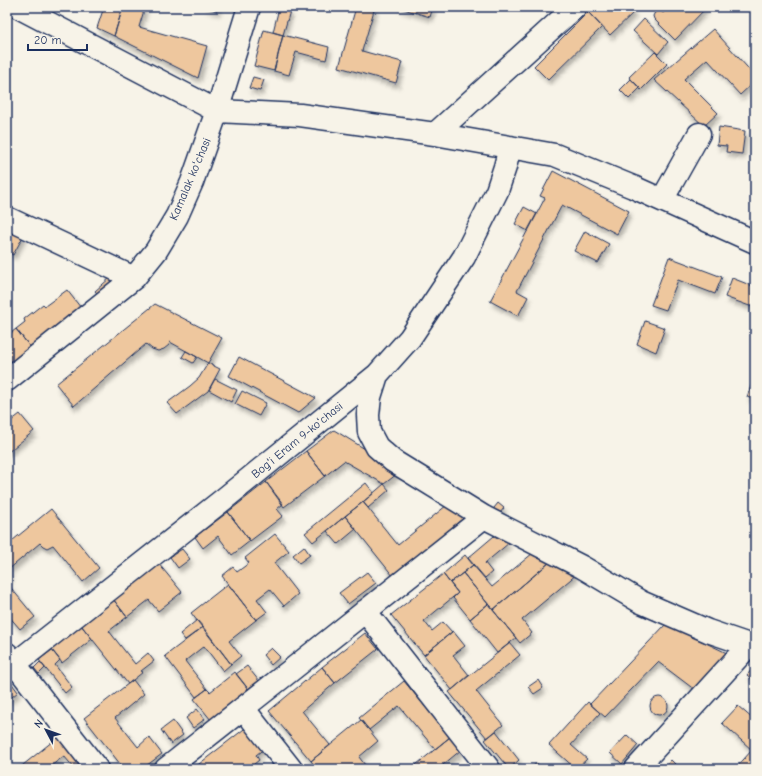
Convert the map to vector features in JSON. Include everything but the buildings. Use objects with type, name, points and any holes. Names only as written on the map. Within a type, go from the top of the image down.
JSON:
[{"type":"street","points":[[18,7],[217,111],[300,115],[435,134],[554,155],[633,187],[755,242]]},
{"type":"street","name":"Kamalak koʻchasi","points":[[7,380],[134,278],[156,251],[177,216],[192,182],[217,111],[250,7]]},
{"type":"street","points":[[435,134],[575,7]]},
{"type":"street","points":[[662,200],[699,134]]},
{"type":"street","name":"Bogʻi Eram 9-koʻchasi","points":[[9,663],[224,499],[377,375],[410,338],[464,257],[497,191],[510,147]]},
{"type":"street","points":[[7,218],[134,278]]},
{"type":"street","points":[[377,375],[370,397],[368,415],[369,432],[377,447],[393,461],[484,517],[582,567],[641,602],[708,632],[752,645],[636,769]]},
{"type":"street","points":[[166,769],[484,517]]},
{"type":"street","points":[[366,611],[489,769]]},
{"type":"street","points":[[9,663],[97,769]]},
{"type":"street","points":[[243,708],[291,769]]}]
